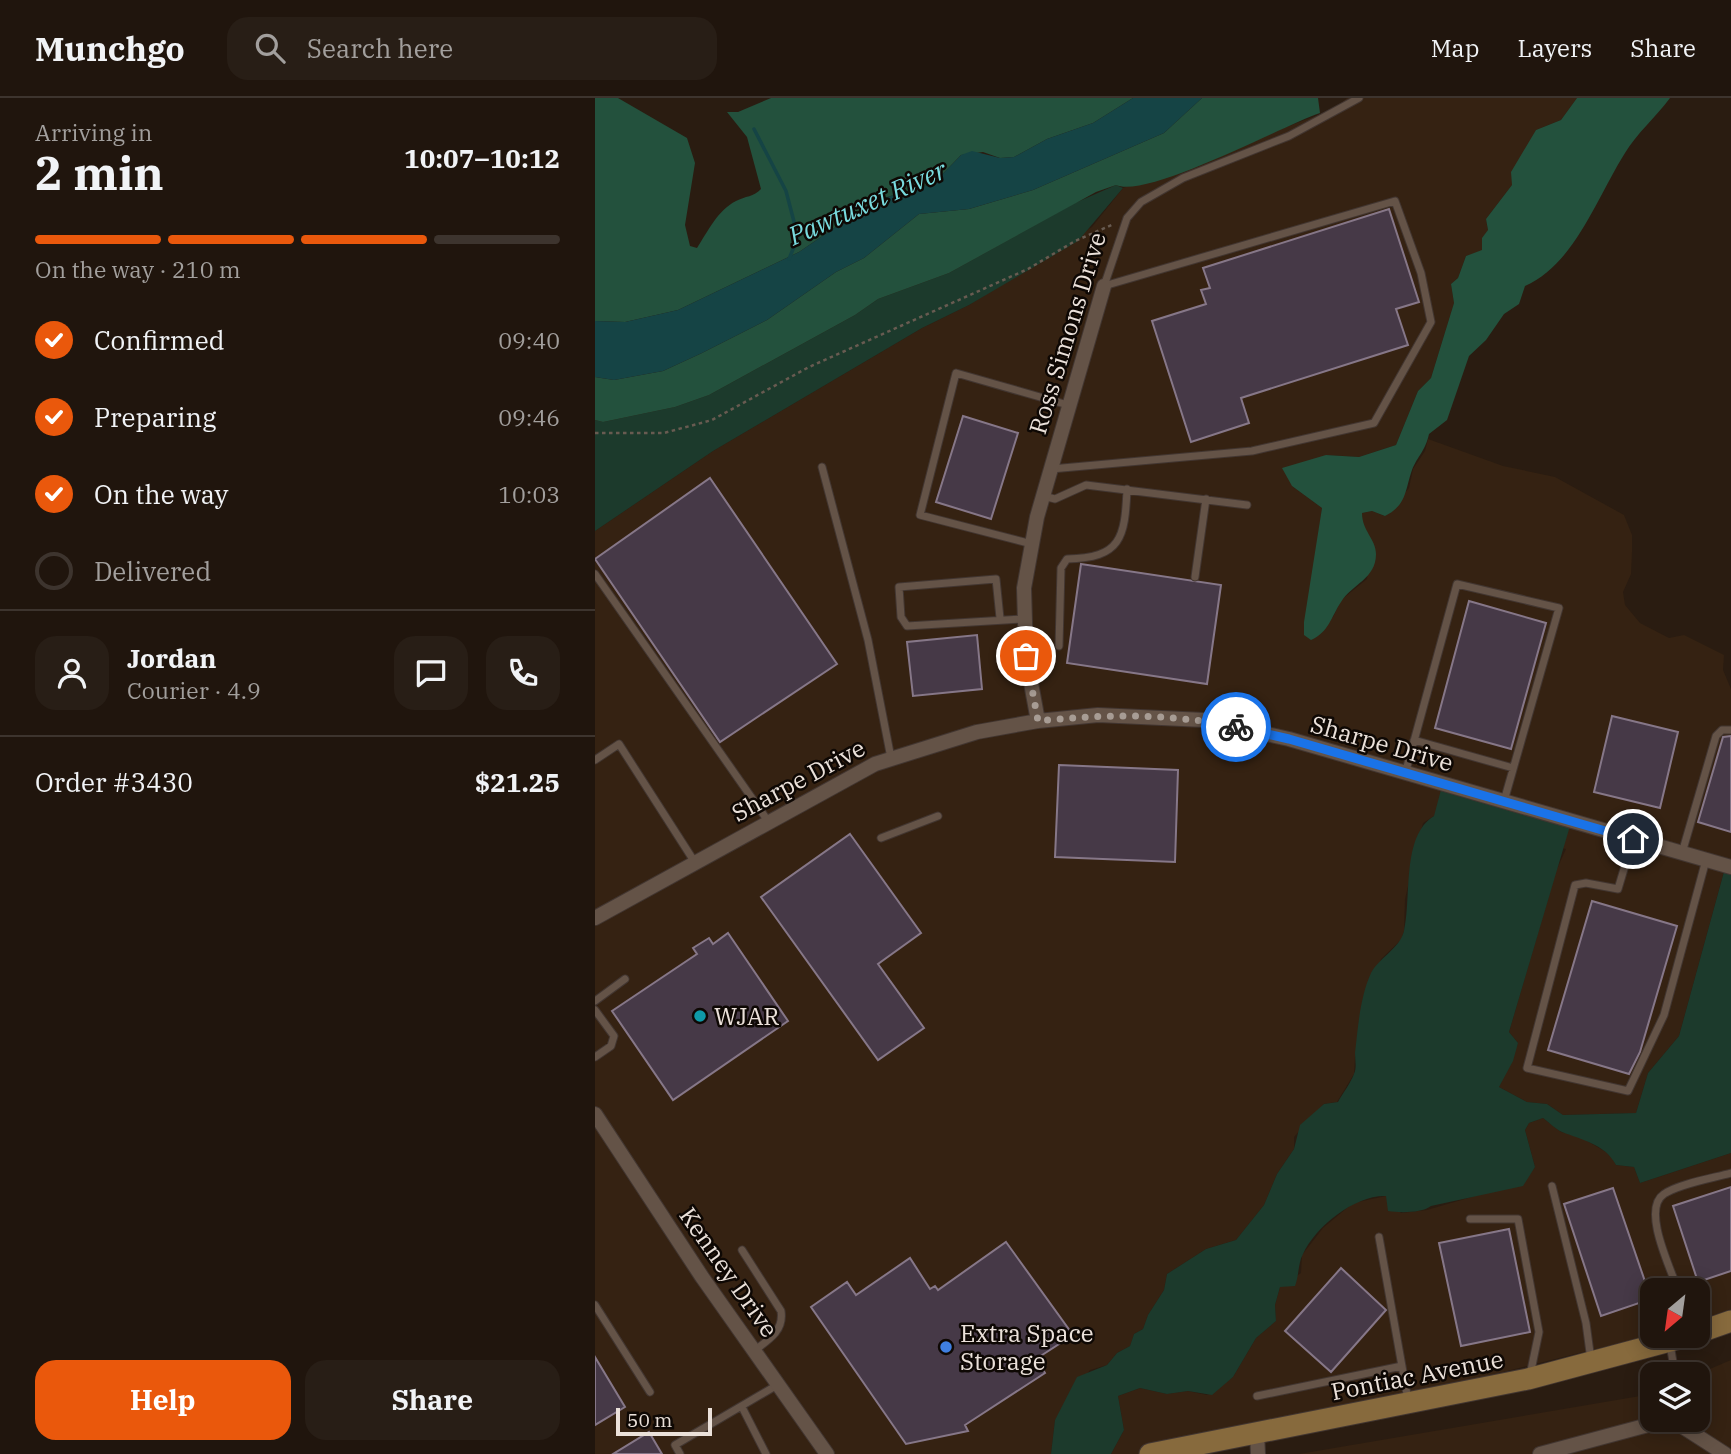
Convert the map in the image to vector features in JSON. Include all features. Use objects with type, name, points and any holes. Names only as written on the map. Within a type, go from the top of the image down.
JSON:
[{"type":"main road","points":[[1710,1328],[1731,1321]]},
{"type":"main road","name":"Pontiac Avenue","points":[[1150,1454],[1258,1444],[1409,1404],[1528,1379],[1648,1348]]},
{"type":"street","name":"Ross Simons Drive","points":[[1038,721],[1023,619],[1031,544],[1068,405],[1104,286]]},
{"type":"street","name":"Sharpe Drive","points":[[595,918],[843,779],[891,758],[977,732],[1038,721],[1118,715],[1204,720],[1289,739],[1731,867]]},
{"type":"street","name":"Kenney Drive","points":[[595,1114],[702,1277],[827,1454]]},
{"type":"street","points":[[1540,1454],[1640,1426]]},
{"type":"street","points":[[1691,1432],[1725,1454]]},
{"type":"lane","name":"Ross Simons Drive","points":[[1104,286],[1126,218],[1131,211],[1163,188],[1289,136],[1359,98]]},
{"type":"lane","points":[[1051,469],[1252,451],[1374,423],[1431,322],[1420,273],[1395,201],[1104,286]]},
{"type":"lane","points":[[1031,544],[921,515],[957,373],[1068,405]]},
{"type":"lane","points":[[822,467],[868,640],[891,758]]},
{"type":"lane","points":[[1043,496],[1055,499],[1086,485],[1247,505]]},
{"type":"lane","points":[[1059,646],[1061,568],[1067,559],[1089,559],[1107,553],[1118,541],[1126,522],[1127,489]]},
{"type":"lane","points":[[1195,577],[1206,499]]},
{"type":"lane","points":[[595,574],[768,821]]},
{"type":"lane","points":[[1000,618],[996,579],[899,587],[901,617],[907,626],[1000,618],[1023,619]]},
{"type":"lane","points":[[1405,774],[1457,584],[1559,608],[1504,802]]},
{"type":"lane","points":[[1682,853],[1716,736],[1723,730],[1731,730]]},
{"type":"lane","points":[[1414,740],[1513,768]]},
{"type":"lane","points":[[595,761],[619,744],[694,861]]},
{"type":"lane","points":[[881,838],[938,816]]},
{"type":"lane","points":[[1633,839],[1618,889],[1586,883],[1575,885],[1527,1068],[1628,1091],[1664,1015],[1706,860]]},
{"type":"lane","points":[[595,1001],[625,979]]},
{"type":"lane","points":[[595,1010],[614,1036],[611,1046],[595,1057]]},
{"type":"lane","points":[[1674,1278],[1654,1218],[1655,1203],[1664,1194],[1731,1173]]},
{"type":"lane","points":[[1552,1186],[1585,1323],[1591,1364]]},
{"type":"lane","points":[[1470,1219],[1518,1219],[1539,1332],[1528,1379]]},
{"type":"lane","points":[[1378,1237],[1409,1404]]},
{"type":"lane","points":[[742,1250],[781,1311],[782,1318],[772,1337],[755,1350]]},
{"type":"lane","points":[[595,1305],[650,1392]]},
{"type":"lane","points":[[1257,1396],[1402,1366]]},
{"type":"lane","points":[[680,1454],[675,1445],[780,1384]]},
{"type":"lane","points":[[742,1407],[766,1454]]},
{"type":"path","points":[[595,433],[664,433],[712,420],[833,355],[1028,269],[1075,241],[1126,218]]},
{"type":"shaded area","points":[[1347,98],[1577,98],[1561,120],[1536,130],[1512,185],[1486,219],[1488,230],[1482,251],[1466,256],[1458,278],[1451,284],[1454,303],[1431,378],[1418,391],[1396,445],[1359,457],[1326,455],[1292,486],[1322,508],[1305,630],[1333,617],[1341,600],[1367,579],[1372,542],[1362,528],[1362,513],[1372,511],[1385,516],[1409,488],[1413,469],[1425,451],[1428,439],[1503,466],[1555,477],[1624,515],[1632,535],[1631,574],[1623,592],[1625,605],[1640,623],[1669,638],[1684,635],[1724,655],[1723,670],[1731,689],[1731,868],[1725,868],[1679,1036],[1648,1073],[1636,1113],[1563,1115],[1547,1104],[1527,1102],[1499,1087],[1518,1043],[1509,1032],[1556,871],[1566,849],[1434,816],[1423,823],[1405,899],[1404,931],[1401,940],[1381,959],[1355,1057],[1354,1074],[1337,1102],[1324,1104],[1294,1137],[1294,1149],[1277,1174],[1264,1205],[1236,1240],[1206,1249],[1167,1274],[1164,1290],[1148,1315],[1143,1329],[1134,1334],[1130,1346],[1117,1353],[1107,1365],[1090,1370],[1055,1420],[1051,1454],[595,1454],[595,531],[713,451],[922,328],[969,305],[1092,227],[1123,188],[1334,109]]},
{"type":"shaded area","points":[[1543,1118],[1561,1132],[1577,1135],[1611,1155],[1616,1165],[1634,1167],[1640,1183],[1731,1153],[1731,1309],[1710,1317],[1710,1278],[1640,1278],[1640,1338],[1258,1433],[1152,1454],[1111,1454],[1124,1430],[1118,1396],[1140,1388],[1167,1394],[1188,1391],[1207,1395],[1233,1377],[1256,1338],[1276,1321],[1275,1305],[1280,1287],[1301,1273],[1302,1255],[1323,1228],[1353,1203],[1386,1196],[1401,1213],[1427,1210],[1523,1182],[1535,1167],[1525,1130],[1529,1123]]},
{"type":"shaded area","points":[[1731,1360],[1731,1454],[1299,1454],[1640,1396],[1640,1432],[1710,1432],[1710,1369]]},
{"type":"green space","points":[[595,98],[618,98],[687,138],[695,163],[685,225],[690,246],[697,248],[724,210],[761,189],[747,137],[727,112],[738,112],[771,98],[1133,98],[1093,123],[1047,139],[1014,157],[1000,158],[983,152],[961,155],[934,183],[874,201],[799,252],[678,310],[625,322],[595,321]]},
{"type":"green space","points":[[1202,98],[1318,98],[1320,113],[1184,172],[1156,181],[1132,186],[1116,185],[1096,192],[949,273],[878,299],[855,315],[709,395],[675,407],[603,422],[595,420],[595,377],[614,380],[663,371],[767,320],[836,272],[864,258],[919,214],[969,209],[1033,190],[1164,133]]},
{"type":"green space","points":[[1577,98],[1670,98],[1630,146],[1571,246],[1543,276],[1525,286],[1519,304],[1504,314],[1486,340],[1469,356],[1447,420],[1429,434],[1398,507],[1385,516],[1372,511],[1362,513],[1364,525],[1374,544],[1375,563],[1368,575],[1341,602],[1326,628],[1311,640],[1304,635],[1304,622],[1322,508],[1292,486],[1282,468],[1326,455],[1359,457],[1396,445],[1418,391],[1431,378],[1454,303],[1451,284],[1458,278],[1466,256],[1482,250],[1482,238],[1488,230],[1486,219],[1512,185],[1511,172],[1536,130],[1561,120]]},
{"type":"green space","points":[[1116,185],[1123,188],[1078,241],[969,305],[922,328],[713,451],[595,531],[595,420],[603,422],[675,407],[709,395],[855,315],[878,299],[949,273],[1075,203]]},
{"type":"green space","points":[[1442,786],[1570,826],[1509,1032],[1518,1043],[1513,1061],[1499,1087],[1527,1102],[1547,1104],[1563,1115],[1636,1113],[1648,1073],[1679,1036],[1725,868],[1731,868],[1731,1153],[1640,1183],[1634,1167],[1616,1165],[1606,1152],[1592,1144],[1559,1131],[1543,1118],[1529,1123],[1525,1130],[1535,1167],[1523,1186],[1417,1211],[1388,1211],[1386,1196],[1374,1197],[1350,1207],[1327,1223],[1309,1243],[1301,1258],[1295,1286],[1280,1287],[1275,1305],[1276,1321],[1256,1338],[1233,1377],[1212,1395],[1188,1391],[1167,1394],[1140,1388],[1118,1396],[1124,1430],[1111,1454],[1051,1454],[1055,1420],[1077,1377],[1107,1365],[1117,1353],[1130,1346],[1134,1334],[1143,1329],[1148,1315],[1164,1290],[1167,1274],[1206,1249],[1236,1240],[1264,1205],[1277,1174],[1294,1149],[1300,1125],[1324,1104],[1338,1102],[1348,1085],[1355,1069],[1358,1023],[1367,982],[1371,973],[1402,937],[1412,852],[1424,825],[1434,816]]},
{"type":"water","points":[[1133,98],[1202,98],[1164,133],[1033,190],[969,209],[919,214],[864,258],[836,272],[767,320],[663,371],[614,380],[595,377],[595,321],[625,322],[678,310],[799,252],[874,201],[934,183],[961,155],[972,151],[1000,158],[1014,157],[1047,139],[1093,123]]},
{"type":"building","points":[[1389,209],[1419,302],[1396,309],[1408,345],[1241,398],[1249,423],[1191,442],[1152,321],[1206,304],[1201,290],[1210,288],[1203,268]]},
{"type":"building","points":[[963,416],[1018,433],[991,519],[936,502]]},
{"type":"building","points":[[710,478],[837,664],[720,742],[595,559]]},
{"type":"building","points":[[1081,564],[1221,585],[1207,684],[1067,663]]},
{"type":"building","points":[[1469,601],[1546,623],[1511,749],[1435,728]]},
{"type":"building","points":[[977,635],[982,689],[913,696],[907,642]]},
{"type":"building","points":[[1612,716],[1678,732],[1660,808],[1594,792]]},
{"type":"building","points":[[1731,736],[1731,832],[1698,822],[1723,737]]},
{"type":"building","points":[[1059,765],[1178,770],[1175,862],[1055,857]]},
{"type":"building","points":[[850,834],[921,933],[878,964],[924,1028],[878,1060],[761,897]]},
{"type":"building","points":[[1592,901],[1677,926],[1640,1052],[1629,1074],[1548,1050]]},
{"type":"building","name":"WJAR","points":[[728,933],[788,1021],[673,1100],[612,1011],[697,954],[693,948],[709,938],[713,944]]},
{"type":"building","points":[[1731,1187],[1731,1271],[1710,1278],[1697,1278],[1673,1206]]},
{"type":"building","points":[[1613,1188],[1644,1278],[1640,1278],[1640,1303],[1601,1316],[1564,1204]]},
{"type":"building","points":[[1509,1229],[1530,1332],[1461,1346],[1439,1243]]},
{"type":"building","name":"Extra Space Storage","points":[[1006,1242],[1073,1335],[1036,1359],[1045,1373],[965,1425],[968,1431],[906,1444],[811,1307],[847,1282],[856,1295],[910,1258],[930,1289],[935,1286],[938,1290]]},
{"type":"building","points":[[1341,1268],[1386,1310],[1331,1372],[1285,1331]]},
{"type":"building","points":[[595,1357],[625,1407],[595,1425]]},
{"type":"building","points":[[649,1432],[662,1454],[613,1454]]},
{"type":"waterway","name":"Pawtuxet River","points":[[754,129],[786,191],[798,237],[789,259]]},
{"type":"way so far","points":[[1026,656],[1038,721],[1128,715],[1204,720],[1236,727]]},
{"type":"place","name":"WJAR","points":[[700,1016]]},
{"type":"place","name":"Extra Space Storage","points":[[946,1347]]},
{"type":"route","points":[[1236,727],[1289,739],[1633,839]]}]
